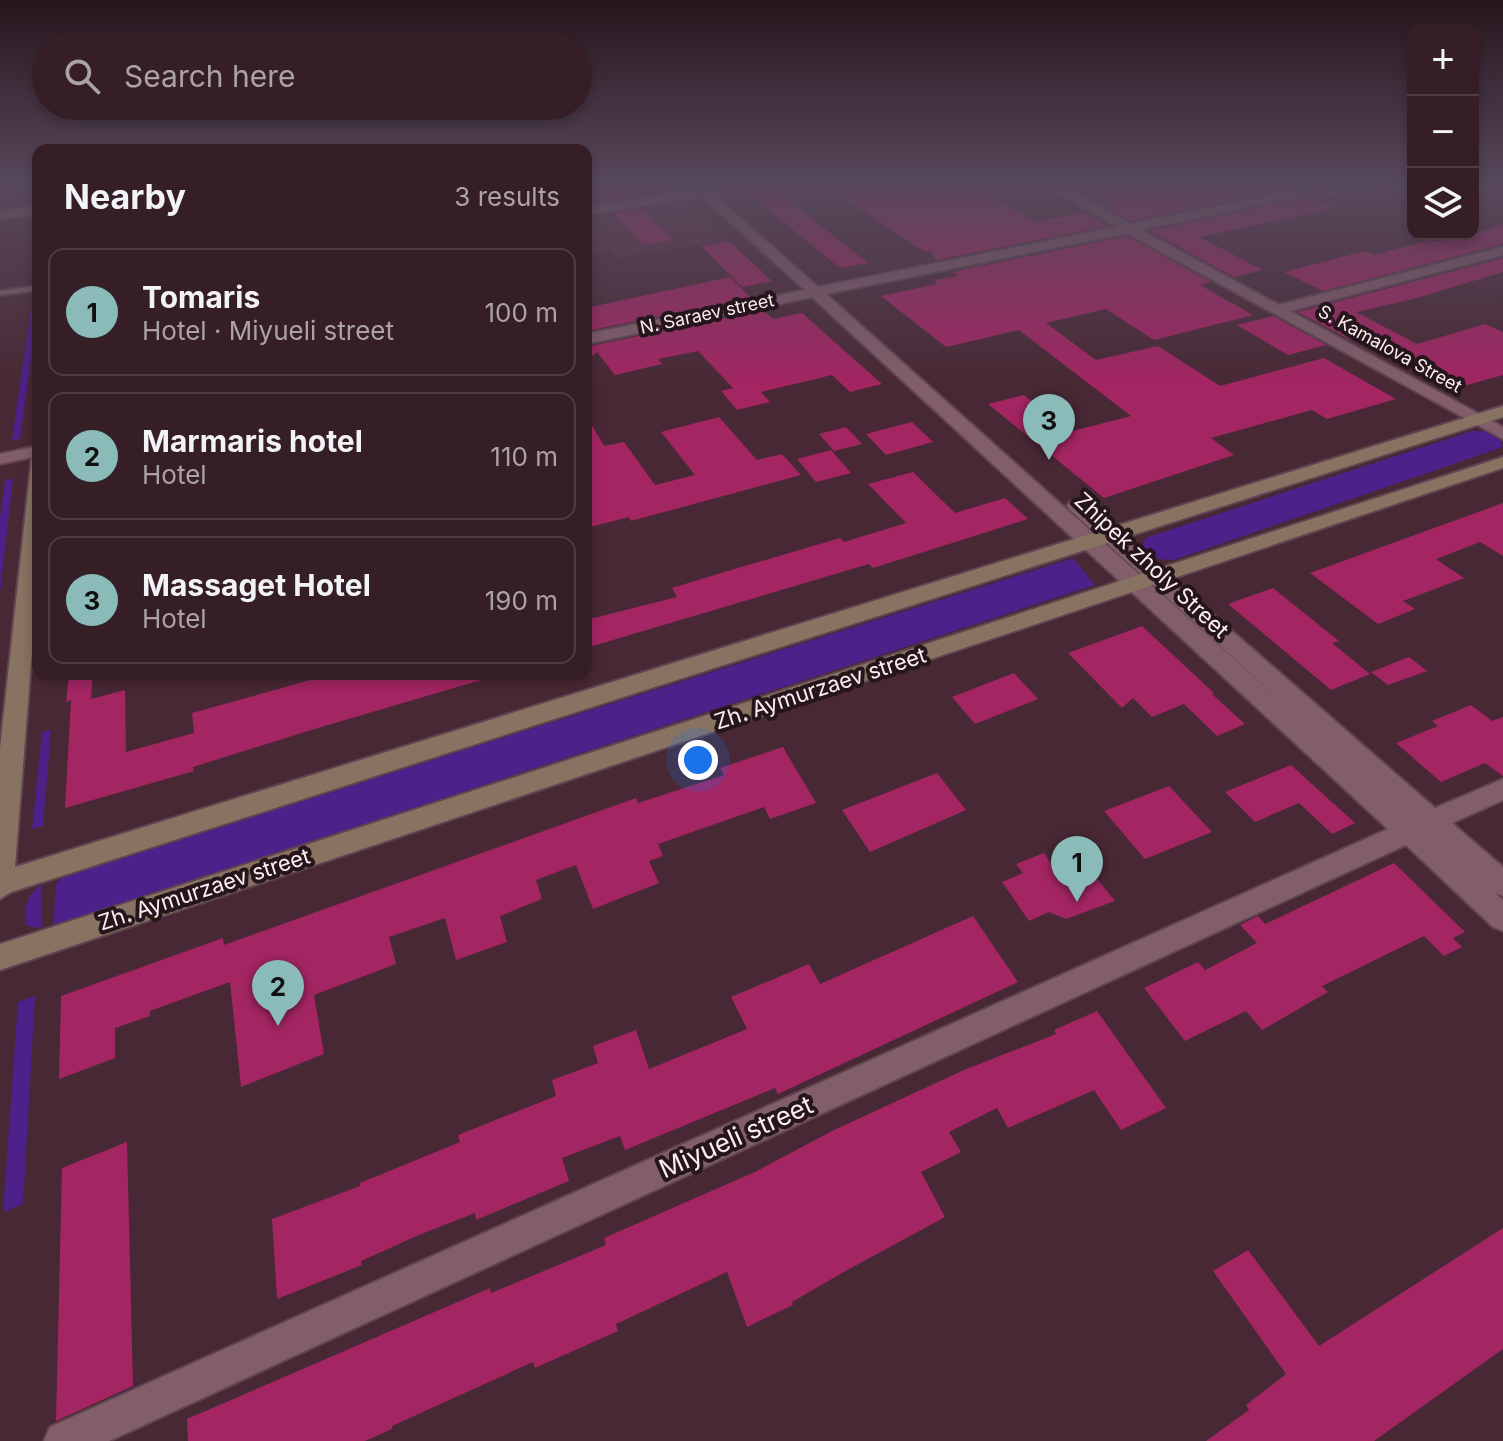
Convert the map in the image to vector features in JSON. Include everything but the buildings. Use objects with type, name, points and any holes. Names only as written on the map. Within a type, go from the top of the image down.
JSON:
[{"type":"street","name":"Zhipek zholy Street","points":[[779,251],[1420,826],[1503,918]]},
{"type":"street","name":"N. Saraev street","points":[[592,338],[1017,251]]},
{"type":"street","name":"S. Kamalova Street","points":[[1169,251],[1503,434]]},
{"type":"street","points":[[1277,310],[1502,251]]},
{"type":"street","points":[[32,526],[0,886],[1503,411]]},
{"type":"street","points":[[0,459],[32,452]]},
{"type":"street","name":"Zh. Aymurzaev street","points":[[0,957],[1503,462]]},
{"type":"street","name":"Miyueli street","points":[[64,1441],[1503,789]]},
{"type":"street","name":"Zhipek zholy Street","points":[[1420,826],[1503,884]]},
{"type":"lane","points":[[0,293],[32,289]]},
{"type":"shaded area","points":[[611,251],[659,251],[617,258]]},
{"type":"shaded area","points":[[31,308],[32,350],[20,439],[12,440]]},
{"type":"shaded area","points":[[1472,431],[1487,431],[1501,439],[1503,447],[1174,560],[1159,559],[1143,546],[1145,538]]},
{"type":"shaded area","points":[[13,479],[0,593],[0,517],[5,480]]},
{"type":"shaded area","points":[[1073,558],[1095,585],[53,926],[56,884],[64,876]]},
{"type":"shaded area","points":[[51,730],[43,826],[32,829],[42,732]]},
{"type":"shaded area","points":[[42,884],[42,929],[25,925],[25,912],[33,893]]},
{"type":"shaded area","points":[[35,996],[23,1204],[3,1212],[18,1002]]},
{"type":"place","name":"Massaget Hotel","points":[[1049,460]]},
{"type":"place","name":"Tomaris","points":[[1077,902]]},
{"type":"place","name":"Marmaris hotel","points":[[278,1026]]}]
